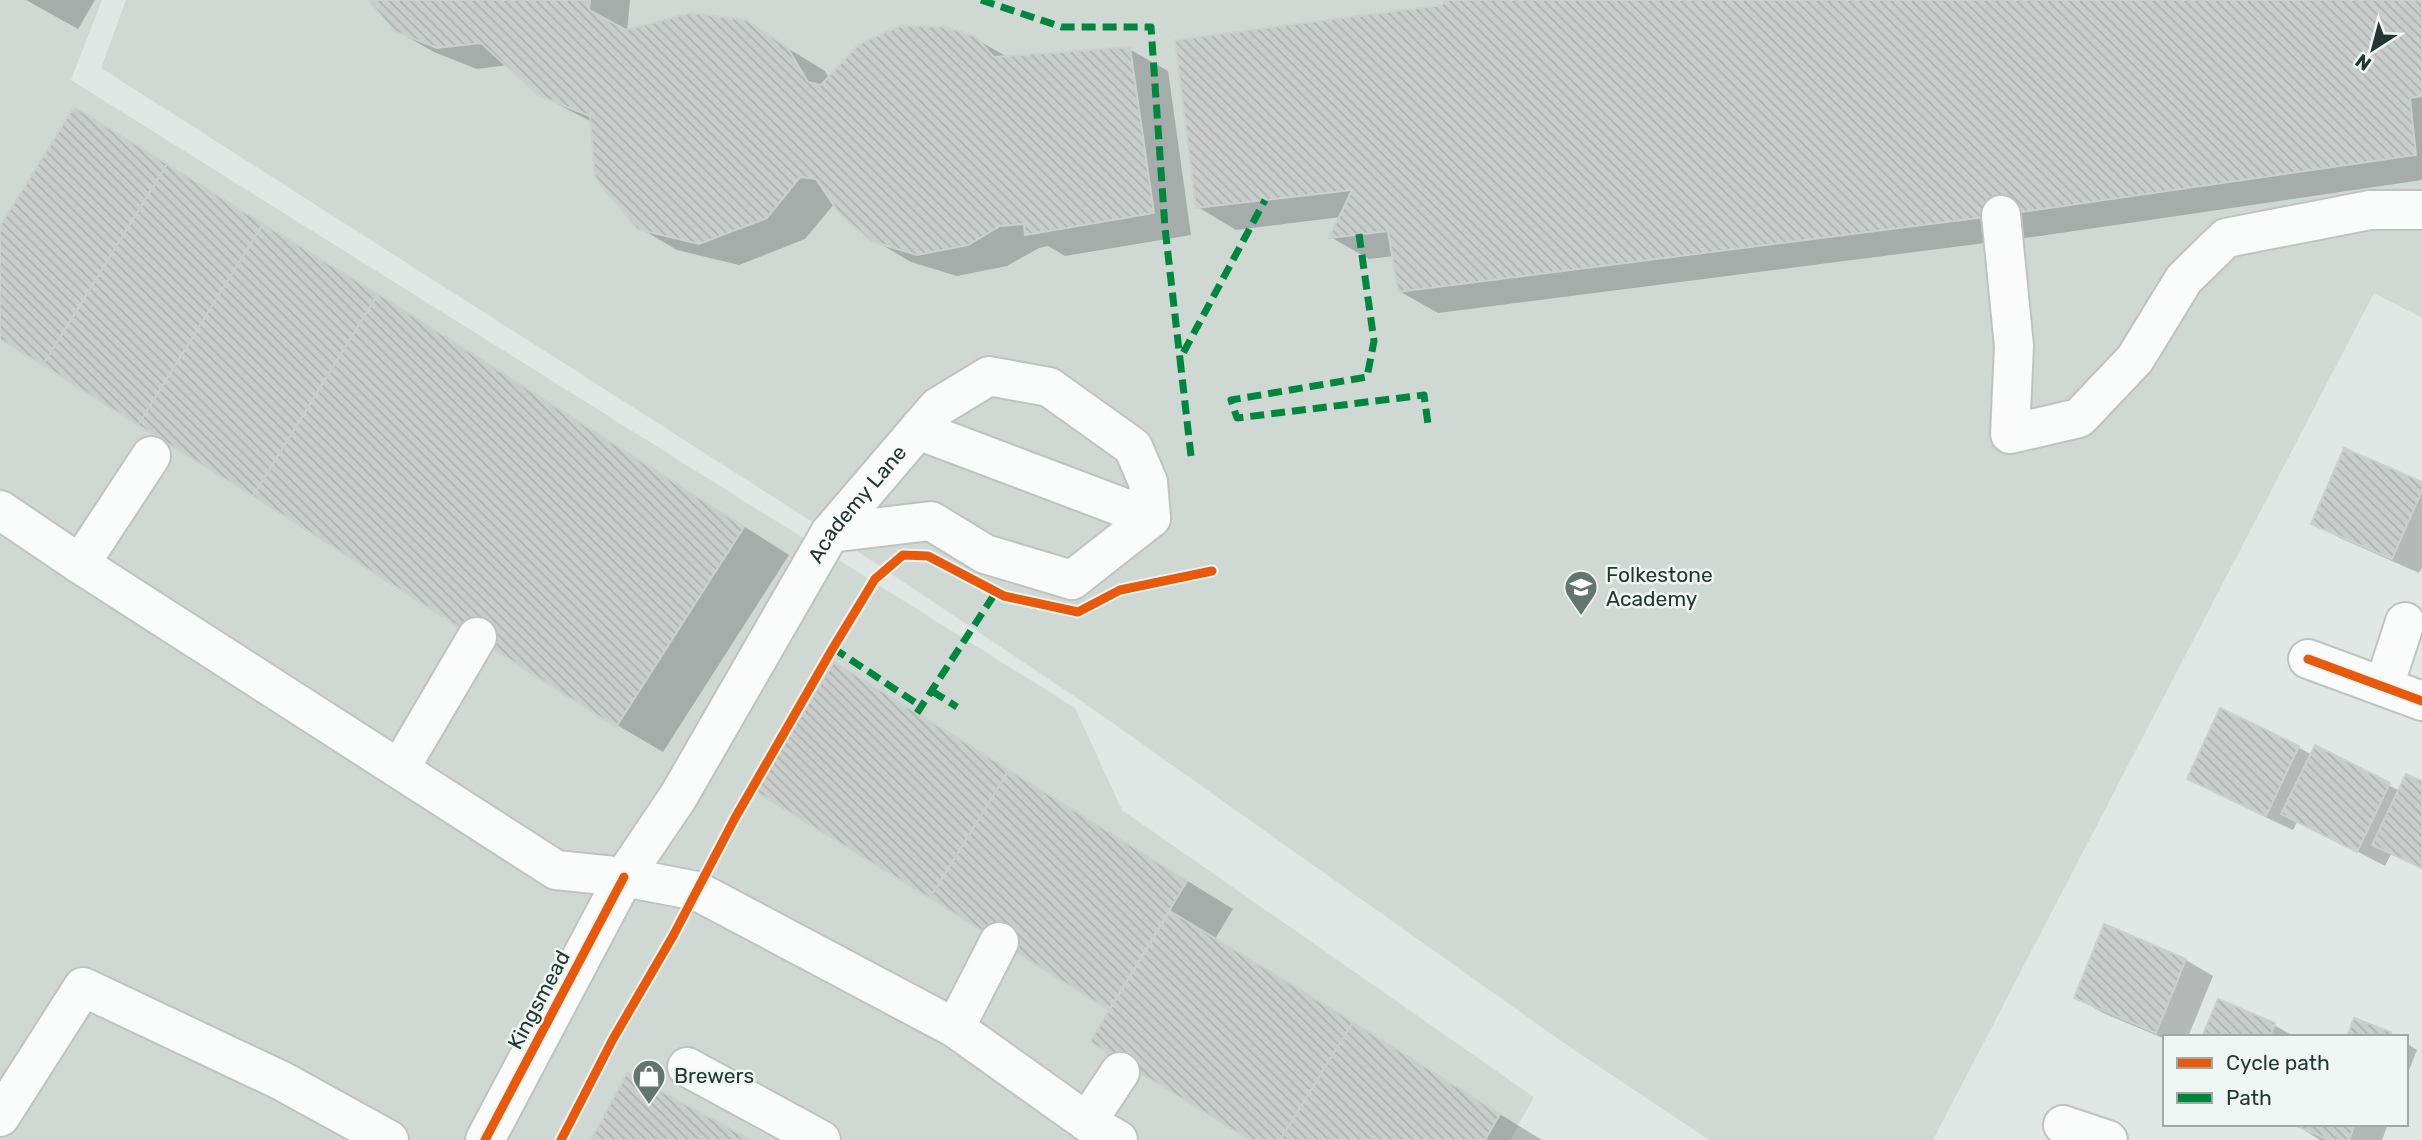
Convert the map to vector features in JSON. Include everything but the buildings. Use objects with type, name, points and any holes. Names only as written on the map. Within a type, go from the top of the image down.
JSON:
[{"type":"street","points":[[2001,215],[2014,346],[2010,434],[2079,418],[2135,359],[2184,279],[2226,238],[2370,210],[2422,210]]},
{"type":"street","points":[[830,533],[931,521],[985,554],[1072,580],[1151,518],[1148,482],[1133,447],[1049,387],[989,376],[938,407],[918,430]]},
{"type":"street","name":"Academy Lane","points":[[678,797],[830,533],[918,430],[1151,518]]},
{"type":"street","points":[[80,565],[151,456]]},
{"type":"street","points":[[0,510],[80,565],[556,870],[624,877],[697,891],[955,1028],[1103,1131],[1120,1072]]},
{"type":"street","points":[[2384,686],[2405,622]]},
{"type":"street","points":[[400,768],[477,638]]},
{"type":"street","points":[[2308,659],[2422,701]]},
{"type":"street","name":"Kingsmead","points":[[485,1140],[624,877],[678,797]]},
{"type":"street","points":[[955,1028],[999,942]]},
{"type":"street","points":[[0,1117],[83,987],[282,1081],[388,1140]]},
{"type":"street","points":[[687,1067],[821,1140]]},
{"type":"street","points":[[2063,1125],[2108,1140]]},
{"type":"shaded area","points":[[0,0],[102,0],[71,80],[1075,708],[1122,810],[1534,1097],[1510,1140],[0,1140]]},
{"type":"shaded area","name":"Folkestone Academy","points":[[126,0],[2422,0],[2422,318],[2374,293],[1933,1140],[1709,1140],[1574,1050],[1083,702],[830,533],[101,68]]},
{"type":"marked path","points":[[981,0],[1062,27],[1151,27],[1165,228],[1180,359]]},
{"type":"marked path","points":[[1191,456],[1180,359],[1265,200]]},
{"type":"marked path","points":[[1359,234],[1374,341],[1367,377],[1231,400],[1237,418],[1424,395],[1428,424]]},
{"type":"marked path","points":[[917,713],[996,592]]},
{"type":"marked path","points":[[833,648],[922,707]]},
{"type":"marked path","points":[[932,691],[957,707]]},
{"type":"cycle path","points":[[561,1140],[613,1039],[673,936],[735,818],[875,579],[903,555],[928,556],[1004,596],[1078,612],[1120,590],[1212,571]]},
{"type":"cycle path","points":[[2308,659],[2422,701]]},
{"type":"cycle path","points":[[485,1140],[624,877]]},
{"type":"place","name":"Folkestone Academy","points":[[1581,617]]},
{"type":"place","name":"Brewers","points":[[649,1106]]}]
